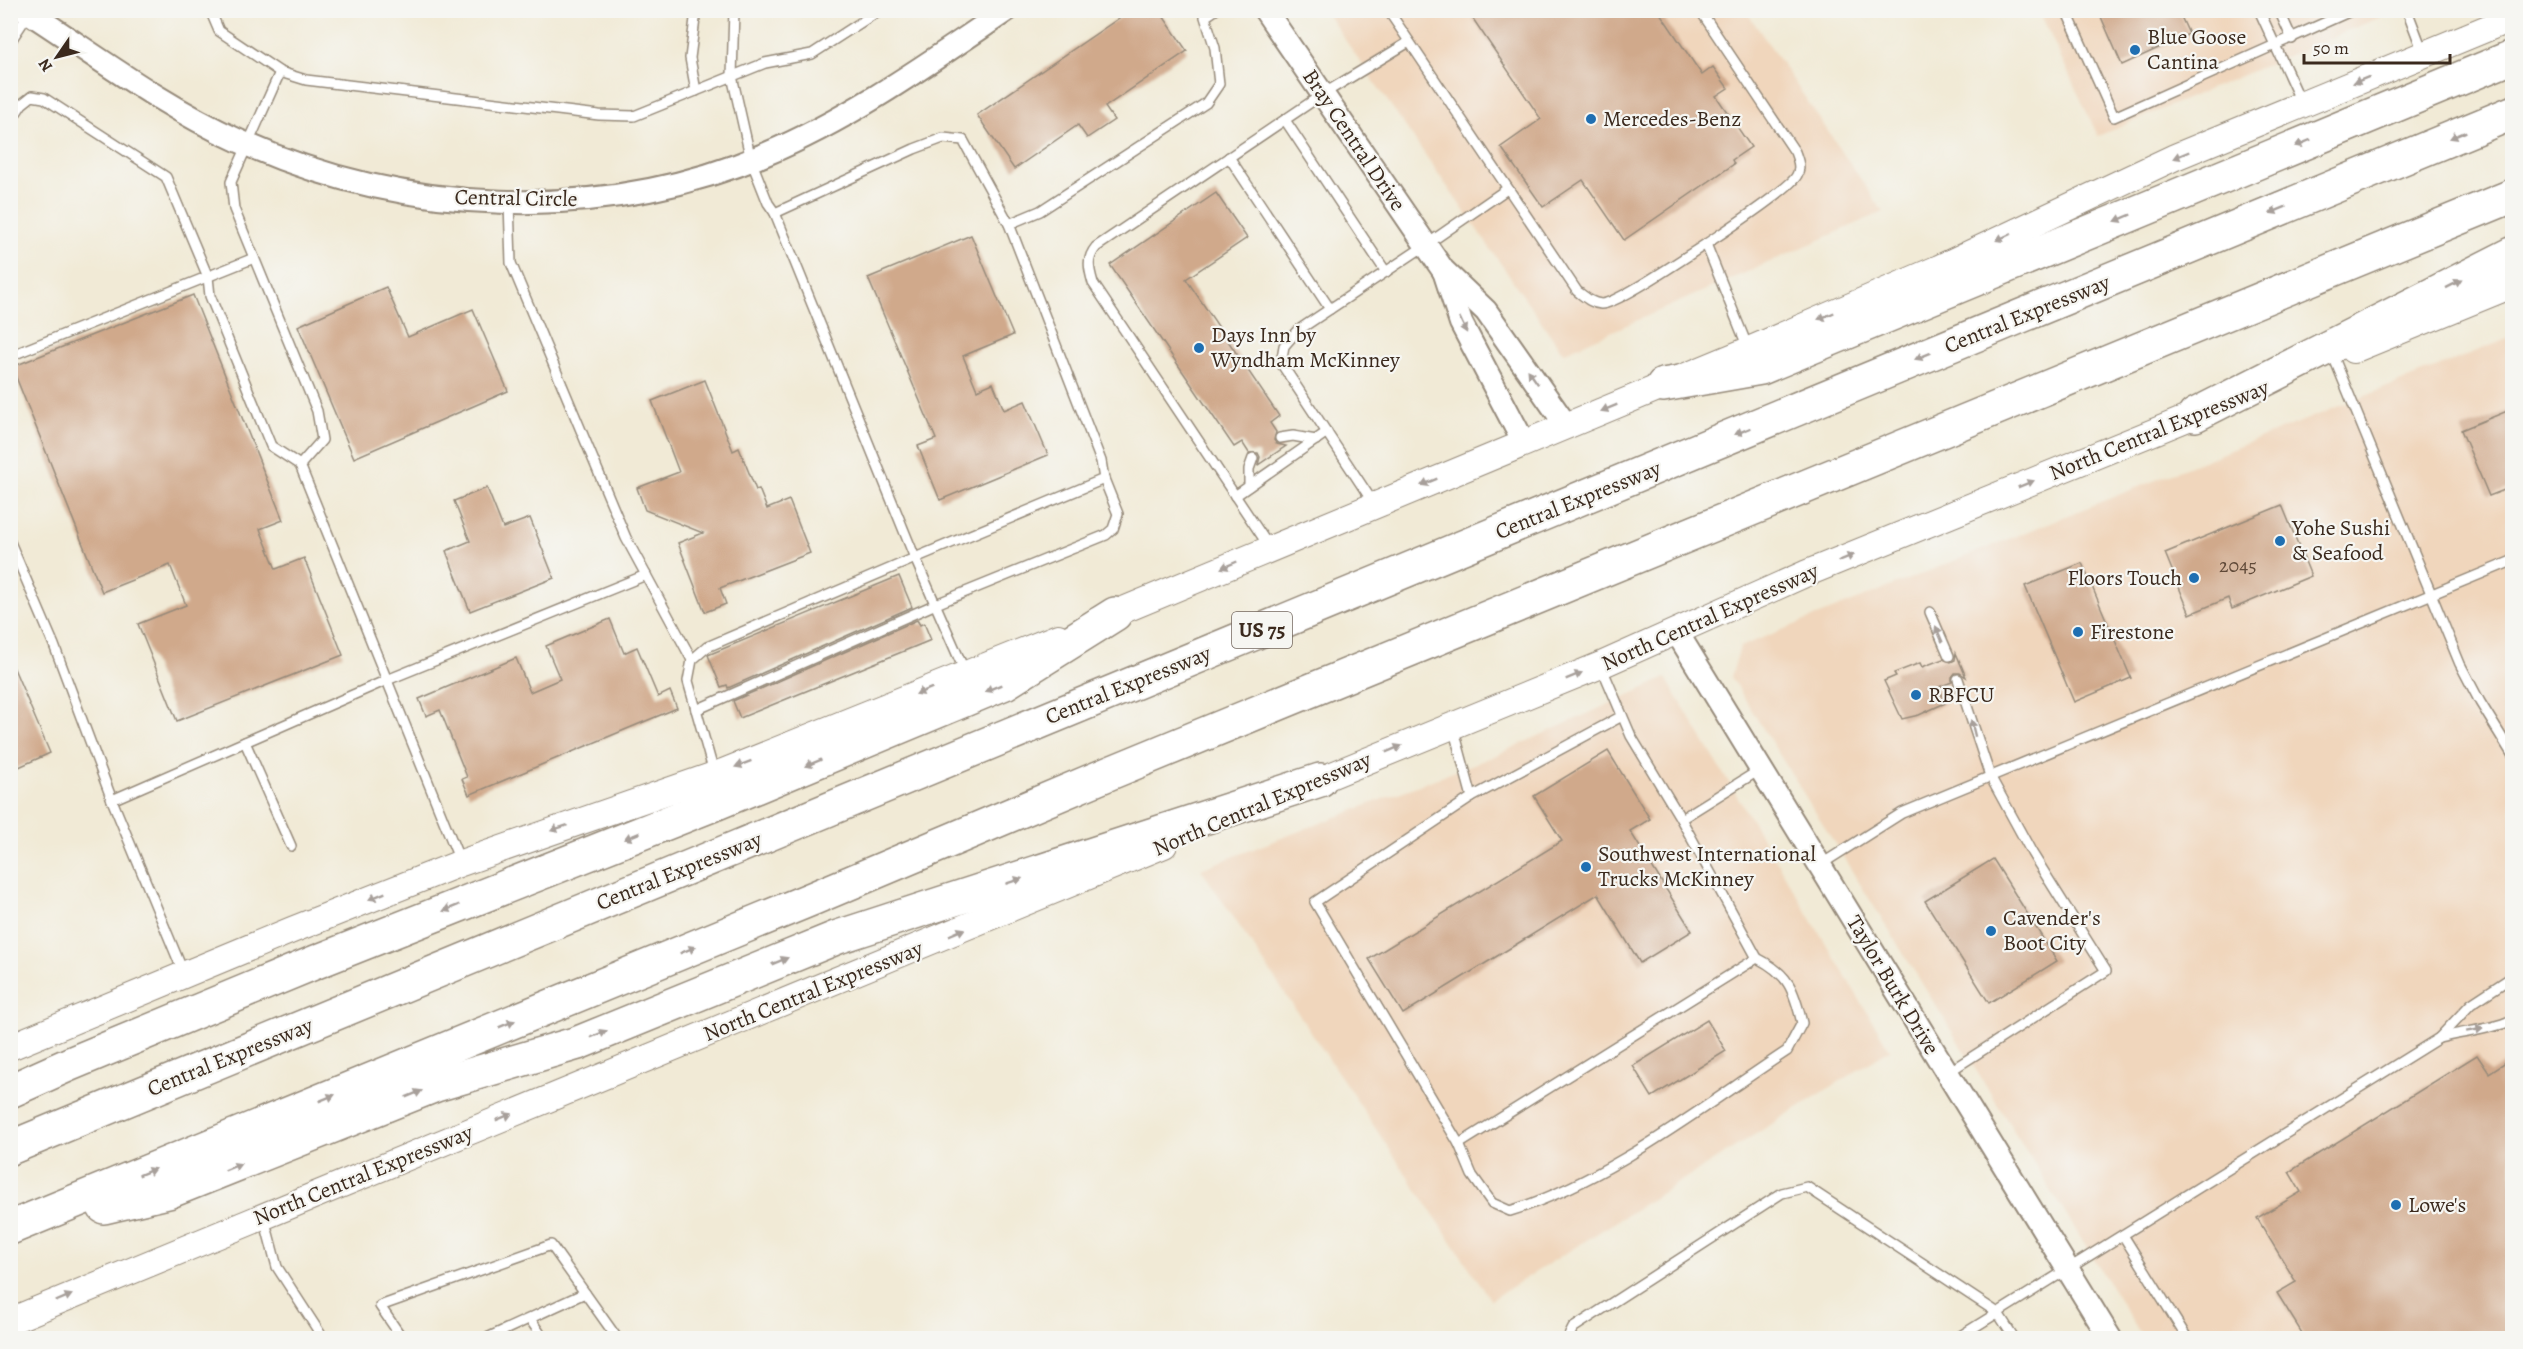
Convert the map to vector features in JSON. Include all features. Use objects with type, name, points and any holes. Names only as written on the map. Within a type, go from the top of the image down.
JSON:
[{"type":"highway","points":[[1663,385],[1761,368],[2512,57]]},
{"type":"highway","name":"Central Expressway","points":[[10,1148],[2512,113]]},
{"type":"highway","points":[[13,1228],[814,898],[1110,772],[2512,196]]},
{"type":"highway","points":[[2195,415],[2512,254]]},
{"type":"highway","points":[[10,1091],[316,962],[717,803],[1005,683],[1115,614]]},
{"type":"highway","points":[[13,1228],[168,1192],[436,1085],[578,1043],[838,937],[1320,780]]},
{"type":"main road","points":[[10,1047],[461,863],[714,775],[1115,614],[1749,350],[1939,268],[2175,157],[2512,18]]},
{"type":"main road","name":"North Central Expressway","points":[[10,1321],[263,1215],[782,1005],[1453,724],[1601,665],[1805,574],[2512,285]]},
{"type":"street","name":"Central Circle","points":[[28,12],[178,110],[247,144],[310,170],[398,192],[485,202],[509,202],[579,200],[626,195],[664,187],[751,160],[807,135],[851,111],[1007,10]]},
{"type":"street","name":"Bray Central Drive","points":[[1265,10],[1443,270],[1486,311],[1566,425]]},
{"type":"street","name":"Bray Central Drive","points":[[1443,270],[1461,323],[1524,443]]},
{"type":"street","name":"Taylor Burk Drive","points":[[1676,631],[2110,1338]]},
{"type":"lane","points":[[210,10],[219,31],[280,72],[306,80],[599,116],[634,116],[765,63],[812,54],[880,10]]},
{"type":"lane","points":[[734,10],[732,76],[751,160],[768,203],[775,213],[915,558],[966,674]]},
{"type":"lane","points":[[1009,224],[1040,211],[1206,103],[1219,84],[1215,48],[1205,17],[1196,10]]},
{"type":"lane","points":[[1205,17],[1215,10]]},
{"type":"lane","points":[[1388,10],[1577,291],[1591,302],[1604,304],[1620,297],[1706,244],[1779,192],[1796,178],[1799,172],[1795,152],[1701,10]]},
{"type":"lane","points":[[2066,10],[2114,117],[2353,10]]},
{"type":"lane","points":[[2259,10],[2302,105]]},
{"type":"lane","points":[[2279,10],[2292,39]]},
{"type":"lane","points":[[2406,10],[2424,54]]},
{"type":"lane","points":[[696,11],[690,58],[696,91]]},
{"type":"lane","points":[[10,42],[28,12]]},
{"type":"lane","points":[[1270,548],[1093,283],[1088,268],[1091,254],[1096,247],[1323,94],[1409,42]]},
{"type":"lane","points":[[280,72],[231,182],[234,209],[317,411],[322,440],[300,465]]},
{"type":"lane","points":[[10,122],[22,104],[32,96],[44,98],[166,177],[208,277],[210,296],[271,446],[300,465],[461,863]]},
{"type":"lane","points":[[1285,120],[1386,272]]},
{"type":"lane","points":[[696,710],[936,604],[1106,535],[1113,529],[1118,514],[1104,479],[1101,461],[1009,224],[963,140],[943,138],[775,213]]},
{"type":"lane","points":[[1229,158],[1330,309]]},
{"type":"lane","points":[[1375,505],[1281,363],[1284,346],[1297,331],[1507,189]]},
{"type":"lane","points":[[509,202],[511,263],[626,538],[692,660]]},
{"type":"lane","points":[[1706,244],[1749,350]]},
{"type":"lane","points":[[10,356],[254,258]]},
{"type":"lane","points":[[2334,358],[2460,664],[2512,754]]},
{"type":"lane","points":[[1235,496],[1327,432]]},
{"type":"lane","points":[[1280,438],[1293,436],[1316,440]]},
{"type":"lane","points":[[1249,486],[1249,469],[1252,458]]},
{"type":"lane","points":[[714,775],[688,681],[692,660],[707,646],[1104,479]]},
{"type":"lane","points":[[10,542],[54,645],[112,800],[184,975]]},
{"type":"lane","points":[[1820,865],[1902,813],[2512,561]]},
{"type":"lane","points":[[112,800],[387,680],[646,575]]},
{"type":"lane","points":[[1930,612],[1949,656]]},
{"type":"lane","points":[[1601,665],[1631,736],[1681,819],[1757,958],[1776,968],[1795,993],[1802,1023],[1787,1051],[1596,1174],[1532,1204],[1510,1211],[1492,1203],[1472,1175],[1459,1144],[1315,902],[1472,796],[1622,716]]},
{"type":"lane","points":[[1947,1073],[2106,971],[2032,853],[1990,776],[1958,680]]},
{"type":"lane","points":[[1453,724],[1472,796]]},
{"type":"lane","points":[[246,742],[291,846]]},
{"type":"lane","points":[[1681,819],[1761,769]]},
{"type":"lane","points":[[1459,1144],[1757,958]]},
{"type":"lane","points":[[1957,1338],[2439,1038],[2471,1004],[2512,977]]},
{"type":"lane","points":[[2439,1038],[2498,1026],[2510,1021]]},
{"type":"lane","points":[[1568,1338],[1573,1328],[1782,1193],[1807,1187],[1998,1313],[2014,1338]]},
{"type":"lane","points":[[263,1215],[277,1267],[323,1338]]},
{"type":"lane","points":[[2122,1235],[2187,1338]]},
{"type":"lane","points":[[402,1338],[380,1306],[551,1245],[617,1338]]},
{"type":"lane","points":[[487,1338],[585,1293]]},
{"type":"lane","points":[[530,1319],[543,1338]]},
{"type":"shaded area","points":[[1325,11],[1746,11],[1883,212],[1563,353]]},
{"type":"shaded area","points":[[2039,11],[2395,11],[2098,136]]},
{"type":"shaded area","points":[[2512,337],[2512,1338],[2143,1338],[1731,677],[1740,647]]},
{"type":"shaded area","points":[[1666,678],[1890,1050],[1491,1300],[1201,869],[1492,757]]},
{"type":"building","points":[[1131,10],[1159,10],[1187,51],[1105,107],[1114,120],[1087,138],[1078,125],[1014,169],[977,115]]},
{"type":"building","points":[[1467,10],[1658,10],[1702,75],[1713,67],[1728,88],[1716,96],[1751,147],[1732,160],[1734,164],[1624,240],[1583,180],[1543,207],[1501,147],[1541,119]]},
{"type":"building","name":"Blue Goose Cantina","points":[[2098,10],[2178,10],[2189,34],[2122,65]]},
{"type":"building","name":"Days Inn by Wyndham McKinney","points":[[1216,193],[1247,238],[1186,279],[1279,416],[1270,423],[1276,432],[1274,440],[1277,444],[1286,446],[1258,465],[1260,457],[1258,453],[1249,453],[1242,442],[1234,447],[1110,265]]},
{"type":"building","points":[[971,235],[1013,335],[963,356],[977,390],[993,383],[1004,410],[1025,401],[1048,455],[940,500],[918,446],[936,439],[868,278]]},
{"type":"building","points":[[386,287],[408,337],[473,309],[508,391],[354,458],[298,326]]},
{"type":"building","points":[[193,295],[283,520],[260,529],[276,569],[304,558],[343,655],[177,721],[138,624],[186,605],[170,565],[102,592],[12,367]]},
{"type":"building","points":[[705,380],[733,451],[739,448],[756,490],[759,489],[767,509],[789,500],[810,553],[720,588],[726,604],[705,612],[678,543],[703,533],[645,510],[637,488],[679,472],[652,401]]},
{"type":"building","points":[[2512,409],[2512,487],[2489,496],[2461,430]]},
{"type":"building","points":[[487,488],[503,528],[530,518],[554,578],[470,611],[446,551],[470,541],[454,501]]},
{"type":"building","points":[[2282,505],[2311,576],[2232,609],[2228,598],[2190,614],[2165,553]]},
{"type":"building","name":"Firestone","points":[[2082,563],[2131,678],[2074,702],[2025,586]]},
{"type":"building","points":[[899,576],[912,607],[728,688],[727,685],[721,687],[708,655]]},
{"type":"building","points":[[610,619],[624,653],[637,647],[658,697],[670,691],[677,708],[469,795],[462,779],[467,777],[440,710],[426,716],[419,699],[516,658],[530,692],[560,679],[546,646]]},
{"type":"building","points":[[917,620],[920,625],[924,623],[931,640],[740,718],[733,701]]},
{"type":"building","name":"RBFCU","points":[[1956,653],[1966,677],[1955,673],[1952,682],[1939,687],[1945,703],[1919,715],[1902,719],[1884,681],[1896,676],[1894,673],[1920,663],[1922,667],[1943,659],[1951,662],[1955,660]]},
{"type":"building","points":[[10,659],[50,753],[10,771]]},
{"type":"building","name":"Southwest International Trucks McKinney","points":[[1608,751],[1650,819],[1630,831],[1692,931],[1640,963],[1598,894],[1403,1014],[1369,959],[1562,841],[1534,796]]},
{"type":"building","name":"Cavender's Boot City","points":[[1993,859],[2057,961],[1989,1003],[1925,901]]},
{"type":"building","points":[[1707,1020],[1726,1051],[1652,1097],[1633,1066]]},
{"type":"building","name":"Lowe's","points":[[2477,1055],[2489,1073],[2512,1058],[2512,1338],[2305,1338],[2277,1293],[2296,1282],[2257,1218],[2301,1192],[2289,1172]]},
{"type":"place","name":"Blue Goose Cantina","points":[[2135,50]]},
{"type":"place","name":"Mercedes-Benz","points":[[1591,119]]},
{"type":"place","name":"Days Inn by Wyndham McKinney","points":[[1199,348]]},
{"type":"place","name":"Yohe Sushi & Seafood","points":[[2280,541]]},
{"type":"place","name":"Floors Touch","points":[[2194,578]]},
{"type":"place","name":"Firestone","points":[[2078,632]]},
{"type":"place","name":"RBFCU","points":[[1916,695]]},
{"type":"place","name":"Southwest International Trucks McKinney","points":[[1586,867]]},
{"type":"place","name":"Cavender's Boot City","points":[[1991,931]]},
{"type":"place","name":"Lowe's","points":[[2396,1205]]}]
